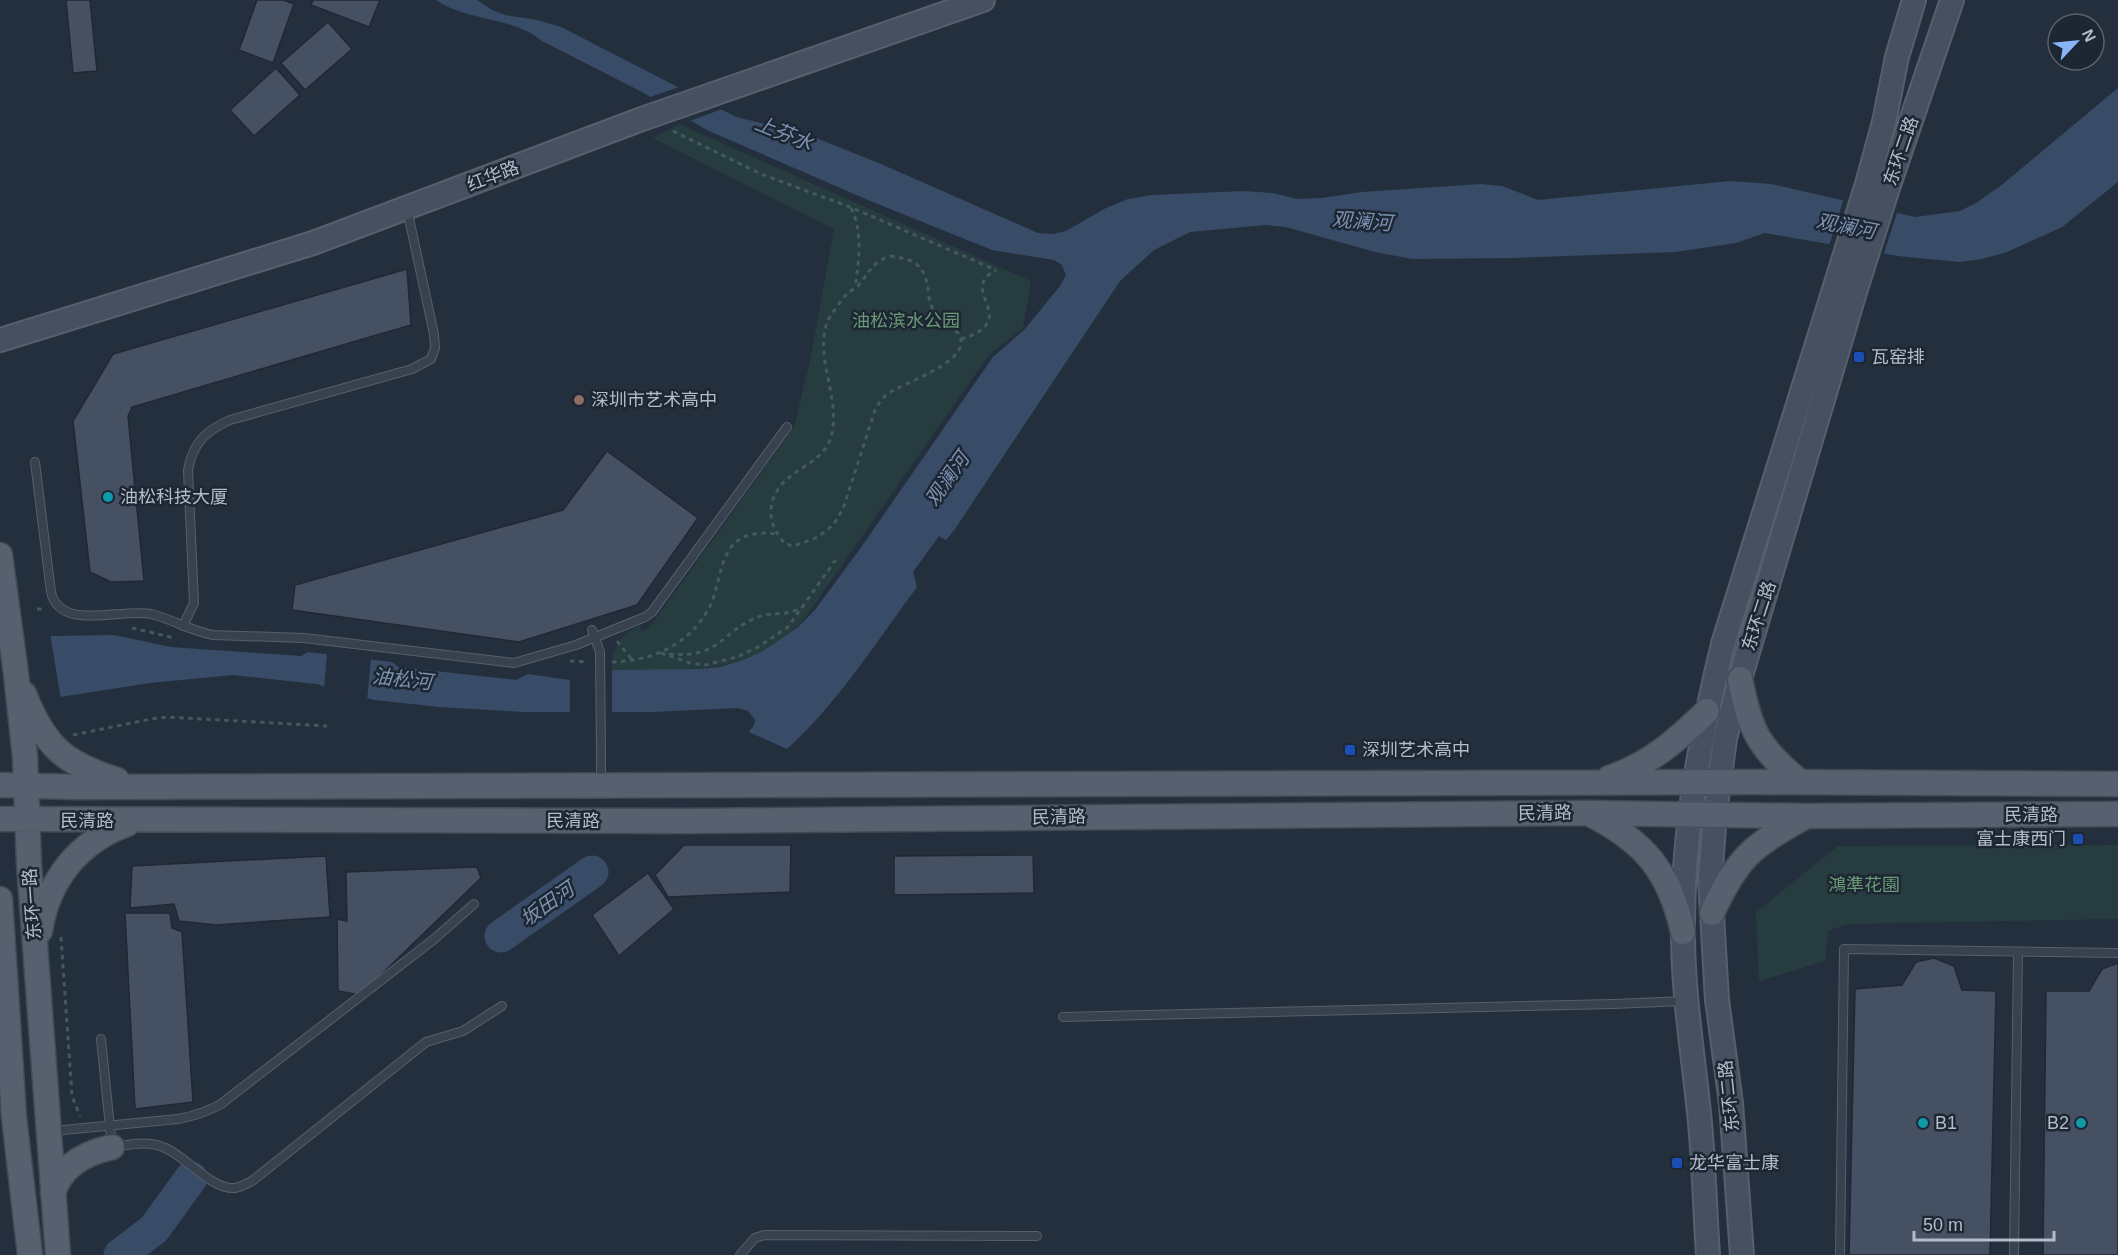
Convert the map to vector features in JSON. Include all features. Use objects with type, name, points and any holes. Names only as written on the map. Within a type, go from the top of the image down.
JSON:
[{"type":"main road","name":"红华路","points":[[0,340],[243,266],[407,208],[642,119],[983,0]]},
{"type":"main road","name":"东环二路","points":[[1877,187],[1884,122],[1897,57],[1914,0]]},
{"type":"main road","name":"东环二路","points":[[1742,1255],[1731,1103],[1717,1000],[1710,880],[1703,814],[1696,782],[1707,711],[1723,644],[1845,289],[1877,187],[1952,0]]},
{"type":"main road","name":"东环二路","points":[[1708,1255],[1700,1124],[1685,1001],[1683,932],[1685,849],[1719,782],[1725,739],[1740,679],[1845,289]]},
{"type":"main road","name":"东环一路","points":[[0,555],[16,675],[26,713],[27,820],[35,960],[57,1244]]},
{"type":"main road","points":[[1740,679],[1750,724],[1761,744],[1800,782]]},
{"type":"main road","points":[[1595,783],[1629,772],[1652,759],[1672,744],[1707,711]]},
{"type":"main road","points":[[26,713],[60,753],[74,763],[89,771],[136,787]]},
{"type":"main road","name":"民清路","points":[[0,785],[136,787],[1696,782],[2118,783]]},
{"type":"main road","points":[[1587,813],[1612,825],[1630,838],[1651,860],[1668,884],[1677,906],[1683,932]]},
{"type":"main road","name":"民清路","points":[[0,819],[698,820],[1587,813],[1806,816],[2118,814]]},
{"type":"main road","points":[[1712,913],[1735,868],[1752,849],[1774,833],[1806,816]]},
{"type":"main road","points":[[35,960],[46,905],[66,867],[87,844],[120,826],[140,821]]},
{"type":"main road","name":"东环一路","points":[[0,899],[14,1117],[30,1254]]},
{"type":"main road","points":[[53,1194],[60,1178],[78,1159],[93,1151],[111,1136]]},
{"type":"lane","points":[[183,626],[194,603],[188,470],[191,454],[200,440],[213,427],[230,420],[412,369],[431,359],[435,348],[434,334],[407,208]]},
{"type":"lane","points":[[35,462],[51,592],[54,603],[60,610],[76,615],[137,612],[151,614],[213,635],[304,638],[514,663],[593,633],[645,617],[652,612],[787,427]]},
{"type":"lane","points":[[593,633],[600,652],[601,785]]},
{"type":"lane","points":[[111,1136],[196,1116],[221,1104],[432,940],[474,904]]},
{"type":"lane","points":[[1840,1255],[1844,949],[2118,953]]},
{"type":"lane","points":[[2014,1255],[2018,952]]},
{"type":"lane","points":[[1063,1017],[1685,1001]]},
{"type":"lane","points":[[48,1131],[111,1136],[138,1144],[165,1147],[222,1186],[232,1189],[241,1187],[252,1181],[426,1042],[463,1031],[502,1006]]},
{"type":"lane","points":[[101,1039],[111,1136]]},
{"type":"lane","points":[[740,1255],[755,1238],[764,1235],[1037,1236]]},
{"type":"path","points":[[667,128],[761,174],[850,207],[996,270],[986,277],[983,284],[984,298],[990,318],[986,325],[975,333],[961,339]]},
{"type":"path","points":[[850,207],[858,226],[858,265],[854,289]]},
{"type":"path","points":[[891,256],[916,263],[924,272],[934,312],[956,331],[961,339],[960,346],[954,358],[883,397],[874,410],[843,509],[833,525],[818,537],[794,546],[784,544],[771,522],[770,510],[774,494],[783,481],[824,452],[831,437],[834,419],[831,388],[825,370],[825,336],[831,315],[838,308],[842,298],[854,289],[872,265],[880,260],[891,256]]},
{"type":"path","points":[[617,640],[633,661],[661,653],[685,636],[708,610],[714,598],[727,552],[736,541],[759,533],[771,533],[778,536]]},
{"type":"path","points":[[661,653],[690,663],[705,665],[737,657],[776,637],[788,627],[804,607],[837,558]]},
{"type":"path","points":[[661,653],[684,656],[697,654],[722,643],[730,634],[753,620],[763,616],[794,612],[804,607]]},
{"type":"path","points":[[72,735],[167,717],[327,726]]},
{"type":"path","points":[[61,937],[72,1096],[80,1116]]},
{"type":"green space","name":"油松滨水公园","points":[[679,124],[1031,281],[1023,328],[989,355],[807,615],[787,635],[768,649],[726,664],[681,670],[612,670],[613,655],[618,643],[626,634],[639,626],[642,631],[649,628],[794,427],[810,361],[834,229],[653,138]]},
{"type":"green space","name":"鴻準花園","points":[[2118,845],[2118,919],[1847,924],[1828,931],[1825,961],[1759,981],[1756,912],[1838,846]]},
{"type":"water","points":[[436,0],[477,0],[505,15],[537,20],[561,27],[736,117],[806,134],[881,164],[1038,233],[1053,234],[1066,231],[1106,208],[1128,199],[1152,195],[1244,191],[1273,193],[1297,199],[1481,184],[1502,186],[1538,200],[1730,181],[1771,184],[1915,217],[1960,211],[2003,184],[2118,88],[2118,182],[2062,227],[2007,252],[1960,262],[1898,256],[1765,233],[1736,243],[1675,252],[1412,259],[1375,252],[1286,227],[1266,225],[1190,232],[1154,250],[1120,281],[955,529],[946,540],[939,536],[913,572],[917,587],[840,692],[787,749],[749,732],[755,720],[748,711],[738,708],[651,712],[524,712],[440,707],[374,700],[316,684],[233,675],[150,683],[60,697],[0,703],[0,641],[50,636],[114,635],[171,647],[301,656],[308,652],[392,662],[398,667],[516,680],[528,674],[570,680],[612,670],[699,669],[720,667],[743,660],[781,639],[798,627],[814,611],[860,549],[993,357],[1024,330],[1060,286],[1066,275],[1062,265],[1054,260],[992,250],[868,200],[707,130],[642,92],[530,33],[517,27],[462,12]]},
{"type":"pier","points":[[682,86],[725,108],[687,122],[647,98]]},
{"type":"pier","points":[[1844,198],[1898,210],[1883,256],[1829,246]]},
{"type":"pier","points":[[50,633],[61,700],[0,706],[0,638]]},
{"type":"pier","points":[[327,654],[371,659],[367,701],[324,689]]},
{"type":"pier","points":[[612,667],[612,715],[570,715],[570,677]]},
{"type":"building","points":[[66,0],[90,0],[97,71],[73,73]]},
{"type":"building","points":[[257,0],[283,0],[294,4],[273,63],[239,50]]},
{"type":"building","points":[[313,0],[380,0],[369,27],[311,5]]},
{"type":"building","points":[[328,22],[352,49],[305,90],[281,63]]},
{"type":"building","points":[[276,68],[300,95],[254,136],[230,110]]},
{"type":"building","name":"油松科技大厦","points":[[407,269],[411,325],[132,407],[128,416],[144,581],[111,582],[90,572],[73,421],[113,354]]},
{"type":"building","points":[[607,451],[698,518],[637,605],[519,642],[292,610],[295,585],[563,510]]},
{"type":"building","points":[[684,845],[791,845],[790,892],[668,897],[655,875]]},
{"type":"building","points":[[1033,855],[1034,893],[894,895],[894,856]]},
{"type":"building","points":[[326,856],[330,917],[216,925],[179,921],[174,904],[130,908],[132,866]]},
{"type":"building","points":[[477,867],[481,878],[360,995],[338,991],[337,919],[347,921],[346,872]]},
{"type":"building","points":[[648,873],[674,909],[619,956],[592,915]]},
{"type":"building","points":[[125,913],[170,913],[172,928],[182,932],[193,1102],[135,1109]]},
{"type":"building","name":"B1","points":[[1934,958],[1954,966],[1962,990],[1996,991],[1990,1255],[1849,1255],[1855,989],[1902,985],[1916,962]]},
{"type":"building","name":"B2","points":[[2118,963],[2118,1255],[2043,1255],[2046,991],[2089,991],[2102,969]]},
{"type":"waterway","name":"坂田河","points":[[501,936],[592,872]]},
{"type":"waterway","name":"坂田河","points":[[120,1255],[154,1229],[191,1178]]},
{"type":"place","name":"瓦窑排","points":[[1859,357]]},
{"type":"place","name":"深圳市艺术高中","points":[[579,400]]},
{"type":"place","name":"油松科技大厦","points":[[108,497]]},
{"type":"place","name":"深圳艺术高中","points":[[1350,750]]},
{"type":"place","name":"富士康西门","points":[[2078,839]]},
{"type":"place","name":"B1","points":[[1923,1123]]},
{"type":"place","name":"B2","points":[[2081,1123]]},
{"type":"place","name":"龙华富士康","points":[[1677,1163]]},
{"type":"water label","name":"上芬水","points":[[784,133]]},
{"type":"water label","name":"观澜河","points":[[1362,221]]},
{"type":"water label","name":"观澜河","points":[[1846,226]]},
{"type":"water label","name":"观澜河","points":[[947,479]]},
{"type":"water label","name":"油松河","points":[[402,679]]}]
